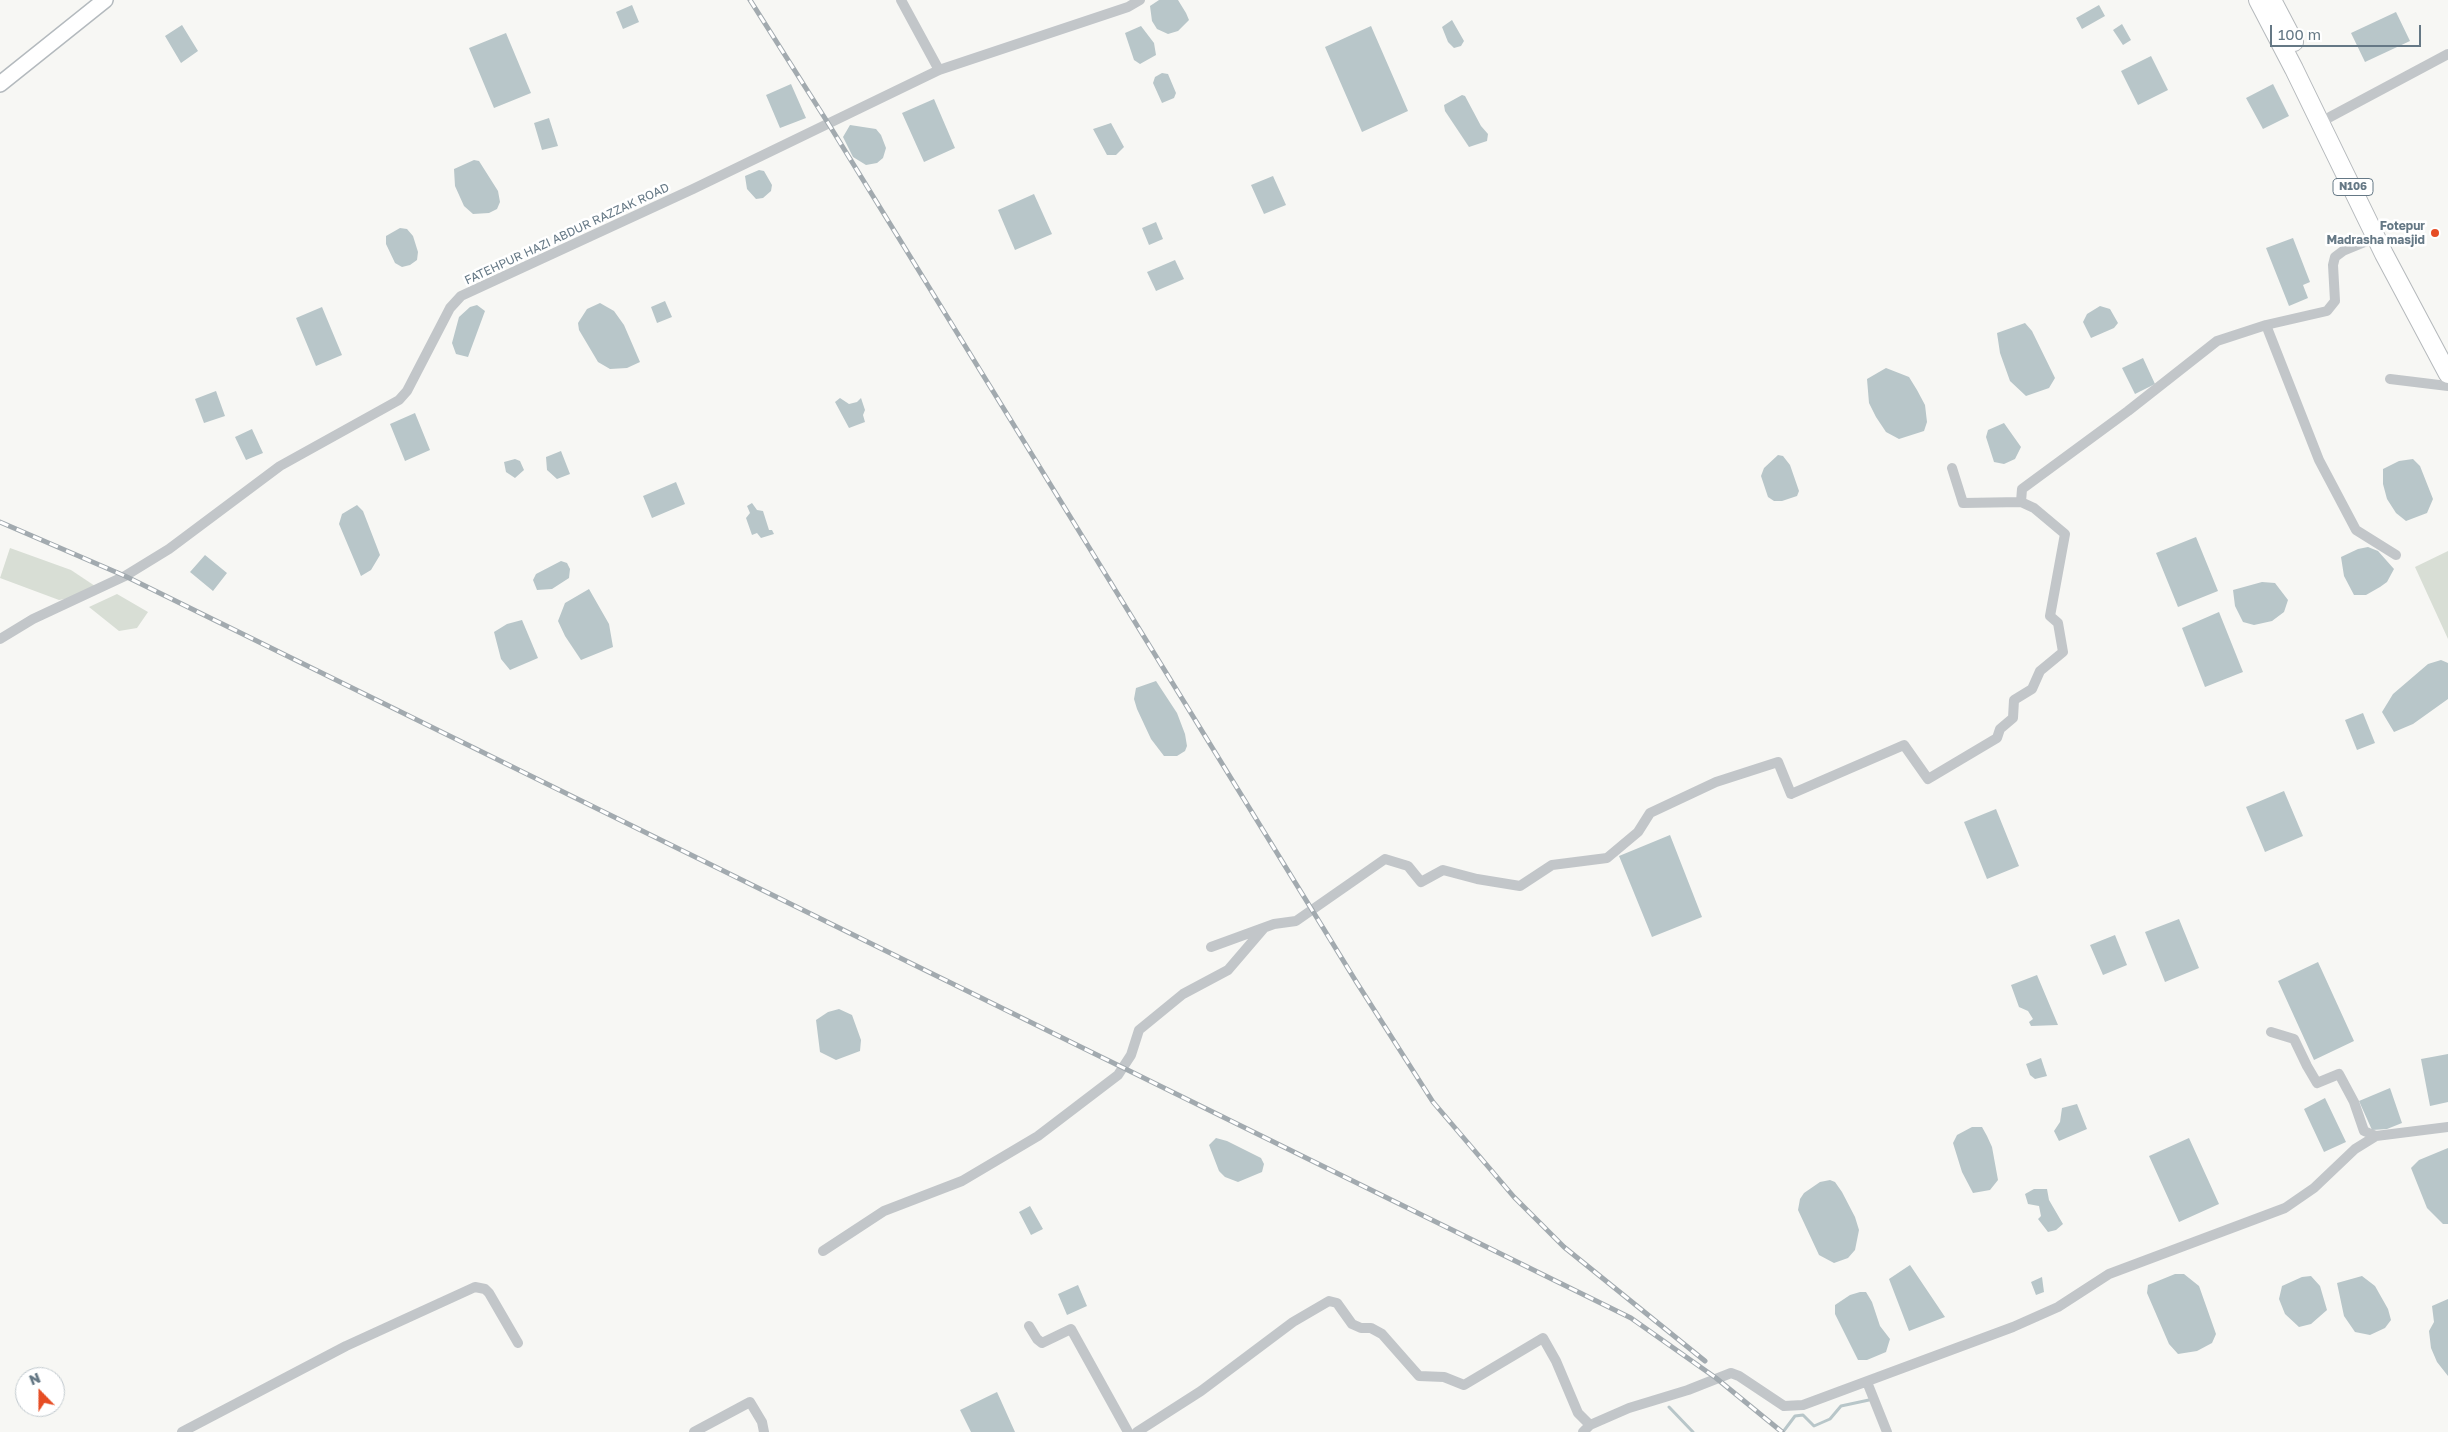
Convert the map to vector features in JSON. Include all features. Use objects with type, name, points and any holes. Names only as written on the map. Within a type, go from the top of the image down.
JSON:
[{"type":"highway","name":"N106","points":[[2258,0],[2435,354],[2448,374]]},
{"type":"highway","name":"N106","points":[[2272,0],[2448,355]]},
{"type":"main road","points":[[0,84],[105,0]]},
{"type":"street","points":[[901,0],[939,70]]},
{"type":"street","name":"FATEHPUR HAZI ABDUR RAZZAK ROAD","points":[[0,639],[33,619],[125,576],[169,550],[280,466],[399,400],[407,391],[450,308],[461,296],[693,189],[939,70],[1128,7],[1140,0]]},
{"type":"street","points":[[2330,117],[2448,54]]},
{"type":"street","points":[[2021,502],[2022,489],[2128,411],[2217,341],[2266,325],[2327,311],[2335,301],[2333,265],[2336,257],[2343,250],[2377,237]]},
{"type":"street","points":[[2266,325],[2319,460],[2356,530],[2396,554]]},
{"type":"street","points":[[2390,379],[2448,386]]},
{"type":"street","points":[[1211,947],[1265,927],[1296,921],[1385,859],[1408,866],[1421,882],[1443,870],[1477,879],[1520,886],[1552,865],[1607,858],[1638,832],[1650,813],[1716,782],[1778,762],[1792,794],[1904,745],[1928,779],[1997,738],[2000,729],[2013,718],[2014,700],[2032,688],[2040,671],[2063,652],[2058,623],[2050,616],[2065,534],[2034,508],[2021,502],[1963,503],[1952,468]]},
{"type":"street","points":[[823,1251],[884,1210],[962,1181],[1038,1136],[1118,1075],[1132,1055],[1139,1030],[1183,994],[1228,970],[1265,927]]},
{"type":"street","points":[[2272,1032],[2294,1039],[2306,1066],[2317,1083],[2339,1074],[2354,1102],[2364,1131],[2376,1136]]},
{"type":"street","points":[[1137,1432],[1201,1391],[1293,1322],[1330,1301],[1337,1303],[1352,1324],[1361,1328],[1371,1328],[1382,1334],[1419,1376],[1444,1377],[1464,1385],[1543,1338],[1556,1361],[1578,1413],[1587,1429],[1629,1408],[1688,1390],[1731,1373],[1746,1380],[1784,1406],[1803,1405],[2013,1326],[2058,1307],[2109,1274],[2284,1208],[2314,1188],[2355,1150],[2376,1136],[2448,1127]]},
{"type":"street","points":[[182,1432],[346,1346],[475,1287],[485,1289],[489,1293],[518,1343]]},
{"type":"street","points":[[1029,1326],[1037,1339],[1042,1343],[1071,1329],[1128,1432]]},
{"type":"street","points":[[1866,1382],[1887,1432]]},
{"type":"street","points":[[694,1432],[750,1402],[762,1422],[764,1432]]},
{"type":"shaded area","points":[[1159,0],[1178,0],[1186,13],[1189,20],[1178,31],[1168,34],[1157,29],[1152,21],[1150,6]]},
{"type":"shaded area","points":[[632,5],[639,22],[623,29],[616,12]]},
{"type":"shaded area","points":[[2099,5],[2105,16],[2082,29],[2076,18]]},
{"type":"shaded area","points":[[2396,12],[2410,41],[2365,62],[2351,33]]},
{"type":"shaded area","points":[[1452,20],[1464,41],[1461,46],[1454,48],[1448,42],[1442,27]]},
{"type":"shaded area","points":[[2122,24],[2131,40],[2123,45],[2113,30]]},
{"type":"shaded area","points":[[182,25],[198,51],[181,63],[165,36]]},
{"type":"shaded area","points":[[1141,26],[1154,43],[1156,55],[1140,64],[1134,60],[1125,33]]},
{"type":"shaded area","points":[[1371,26],[1408,111],[1362,132],[1325,47]]},
{"type":"shaded area","points":[[506,33],[531,93],[494,108],[469,48]]},
{"type":"shaded area","points":[[2151,56],[2168,90],[2138,105],[2121,71]]},
{"type":"shaded area","points":[[1162,73],[1168,74],[1176,93],[1174,98],[1162,103],[1153,83],[1155,77]]},
{"type":"shaded area","points":[[791,84],[806,118],[780,128],[766,95]]},
{"type":"shaded area","points":[[2273,84],[2289,116],[2263,129],[2246,98]]},
{"type":"shaded area","points":[[1462,95],[1465,96],[1481,126],[1488,134],[1487,141],[1469,147],[1445,111],[1444,105]]},
{"type":"shaded area","points":[[934,99],[955,148],[924,162],[902,113]]},
{"type":"shaded area","points":[[549,118],[558,146],[542,150],[534,123]]},
{"type":"shaded area","points":[[1111,123],[1124,147],[1116,155],[1107,155],[1093,129]]},
{"type":"shaded area","points":[[850,125],[876,129],[881,135],[886,148],[883,158],[877,163],[866,165],[853,157],[843,137]]},
{"type":"shaded area","points":[[474,160],[479,161],[498,191],[500,202],[497,209],[489,213],[473,214],[464,206],[455,186],[454,169]]},
{"type":"shaded area","points":[[759,170],[764,171],[772,185],[771,191],[763,198],[756,199],[747,189],[745,176]]},
{"type":"shaded area","points":[[1273,176],[1286,205],[1264,214],[1251,185]]},
{"type":"shaded area","points":[[1034,194],[1052,234],[1015,250],[998,210]]},
{"type":"shaded area","points":[[1156,222],[1163,239],[1149,245],[1142,228]]},
{"type":"shaded area","points":[[400,228],[407,229],[413,236],[418,252],[417,260],[410,265],[402,267],[395,263],[386,244],[386,236]]},
{"type":"shaded area","points":[[2293,238],[2310,282],[2303,285],[2308,298],[2289,306],[2266,248]]},
{"type":"shaded area","points":[[1175,260],[1184,279],[1156,291],[1147,272]]},
{"type":"shaded area","points":[[665,301],[672,317],[657,323],[651,307]]},
{"type":"shaded area","points":[[600,303],[614,311],[624,325],[640,362],[627,368],[610,369],[598,362],[579,330],[578,323],[587,309]]},
{"type":"shaded area","points":[[477,305],[485,311],[468,357],[456,354],[452,343],[459,317],[470,307]]},
{"type":"shaded area","points":[[2100,306],[2110,309],[2118,323],[2114,328],[2091,338],[2083,322],[2087,314]]},
{"type":"shaded area","points":[[322,307],[342,355],[316,366],[296,318]]},
{"type":"shaded area","points":[[2025,323],[2032,331],[2055,378],[2049,388],[2026,396],[2010,381],[2000,353],[1997,333]]},
{"type":"shaded area","points":[[2143,358],[2155,384],[2135,394],[2122,368]]},
{"type":"shaded area","points":[[1886,368],[1909,377],[1917,390],[1925,405],[1927,422],[1924,431],[1899,439],[1886,432],[1876,417],[1869,403],[1867,379]]},
{"type":"shaded area","points":[[216,391],[225,416],[204,423],[195,399]]},
{"type":"shaded area","points":[[840,398],[849,404],[857,402],[861,398],[865,410],[863,415],[865,422],[849,428],[835,402]]},
{"type":"shaded area","points":[[415,413],[430,450],[405,461],[390,424]]},
{"type":"shaded area","points":[[2004,423],[2021,447],[2015,459],[2004,464],[1994,462],[1986,437],[1988,430]]},
{"type":"shaded area","points":[[252,429],[263,453],[246,460],[235,437]]},
{"type":"shaded area","points":[[561,451],[570,474],[557,479],[547,470],[546,457]]},
{"type":"shaded area","points":[[1778,455],[1783,456],[1790,465],[1799,491],[1797,496],[1782,501],[1774,501],[1768,497],[1761,476],[1764,468]]},
{"type":"shaded area","points":[[515,459],[520,461],[524,470],[515,478],[506,472],[504,462]]},
{"type":"shaded area","points":[[2413,459],[2420,466],[2433,499],[2427,513],[2406,521],[2396,513],[2387,499],[2383,484],[2383,469],[2399,461]]},
{"type":"shaded area","points":[[676,482],[685,504],[652,518],[643,496]]},
{"type":"shaded area","points":[[752,503],[757,510],[763,511],[769,530],[772,530],[774,534],[761,538],[757,533],[752,535],[746,518],[750,513],[747,506]]},
{"type":"shaded area","points":[[357,505],[363,511],[380,555],[371,570],[361,576],[339,524],[342,514]]},
{"type":"shaded area","points":[[2196,537],[2218,591],[2178,607],[2156,553]]},
{"type":"shaded area","points":[[2368,547],[2378,551],[2394,569],[2387,582],[2380,587],[2366,595],[2354,595],[2344,576],[2341,557],[2358,549]]},
{"type":"shaded area","points":[[10,548],[71,570],[95,586],[76,597],[59,600],[0,578]]},
{"type":"shaded area","points":[[2448,551],[2448,639],[2415,567]]},
{"type":"shaded area","points":[[205,555],[227,573],[213,591],[190,572]]},
{"type":"shaded area","points":[[561,561],[567,563],[570,569],[569,578],[552,589],[537,590],[533,580],[536,574]]},
{"type":"shaded area","points":[[2262,582],[2275,583],[2288,600],[2284,612],[2272,621],[2254,625],[2243,622],[2235,606],[2233,590]]},
{"type":"shaded area","points":[[589,589],[609,624],[613,647],[581,660],[565,636],[558,621],[565,603]]},
{"type":"shaded area","points":[[117,594],[148,612],[137,628],[119,631],[89,607]]},
{"type":"shaded area","points":[[2219,612],[2243,672],[2205,687],[2182,628]]},
{"type":"shaded area","points":[[522,620],[538,658],[510,670],[501,659],[494,632],[507,624]]},
{"type":"shaded area","points":[[2441,660],[2448,663],[2448,699],[2413,724],[2394,732],[2382,712],[2393,694],[2428,664]]},
{"type":"shaded area","points":[[1156,681],[1177,713],[1185,734],[1187,746],[1185,751],[1177,756],[1164,756],[1151,739],[1134,699],[1136,688]]},
{"type":"shaded area","points":[[2363,713],[2375,743],[2357,750],[2345,720]]},
{"type":"shaded area","points":[[2284,791],[2303,836],[2265,852],[2246,807]]},
{"type":"shaded area","points":[[1996,809],[2019,866],[1987,879],[1964,822]]},
{"type":"shaded area","points":[[1670,835],[1702,917],[1652,937],[1619,856]]},
{"type":"shaded area","points":[[2179,919],[2199,968],[2165,982],[2145,932]]},
{"type":"shaded area","points":[[2115,935],[2127,965],[2103,975],[2090,945]]},
{"type":"shaded area","points":[[2318,962],[2354,1041],[2314,1060],[2278,981]]},
{"type":"shaded area","points":[[2037,975],[2058,1025],[2031,1026],[2029,1022],[2033,1019],[2028,1011],[2019,1007],[2011,985]]},
{"type":"shaded area","points":[[839,1009],[852,1015],[861,1040],[860,1051],[836,1060],[820,1052],[816,1020],[828,1012]]},
{"type":"shaded area","points":[[2448,1054],[2448,1102],[2430,1106],[2421,1059]]},
{"type":"shaded area","points":[[2041,1058],[2047,1076],[2035,1079],[2030,1075],[2026,1064]]},
{"type":"shaded area","points":[[2390,1088],[2402,1123],[2387,1129],[2372,1130],[2359,1101]]},
{"type":"shaded area","points":[[2325,1098],[2346,1142],[2324,1152],[2304,1109]]},
{"type":"shaded area","points":[[2077,1104],[2087,1129],[2059,1141],[2054,1131],[2060,1122],[2062,1108]]},
{"type":"shaded area","points":[[1972,1127],[1982,1127],[1987,1136],[1992,1147],[1998,1180],[1990,1190],[1973,1193],[1962,1172],[1953,1143],[1957,1135]]},
{"type":"shaded area","points":[[1216,1138],[1227,1141],[1261,1158],[1264,1164],[1262,1172],[1238,1182],[1225,1177],[1219,1171],[1209,1145]]},
{"type":"shaded area","points":[[2189,1138],[2219,1204],[2179,1222],[2149,1156]]},
{"type":"shaded area","points":[[2448,1148],[2448,1224],[2443,1224],[2427,1208],[2411,1168],[2419,1160]]},
{"type":"shaded area","points":[[1830,1180],[1835,1182],[1842,1192],[1855,1217],[1859,1230],[1855,1250],[1848,1258],[1834,1263],[1819,1255],[1798,1210],[1800,1199],[1804,1193],[1820,1182]]},
{"type":"shaded area","points":[[2034,1189],[2047,1189],[2049,1200],[2063,1224],[2056,1230],[2048,1232],[2038,1219],[2041,1216],[2039,1206],[2028,1204],[2025,1194]]},
{"type":"shaded area","points":[[1030,1206],[1043,1229],[1031,1235],[1019,1212]]},
{"type":"shaded area","points":[[1910,1265],[1945,1317],[1909,1331],[1889,1279]]},
{"type":"shaded area","points":[[2175,1274],[2184,1274],[2199,1286],[2216,1334],[2212,1343],[2197,1351],[2178,1354],[2169,1344],[2147,1293],[2148,1285]]},
{"type":"shaded area","points":[[2311,1276],[2320,1286],[2327,1310],[2311,1324],[2299,1327],[2285,1314],[2279,1299],[2282,1286],[2302,1277]]},
{"type":"shaded area","points":[[2362,1276],[2375,1286],[2388,1309],[2391,1320],[2385,1328],[2370,1335],[2355,1332],[2344,1316],[2337,1283]]},
{"type":"shaded area","points":[[2042,1277],[2044,1292],[2036,1295],[2031,1282]]},
{"type":"shaded area","points":[[1078,1285],[1087,1306],[1067,1315],[1058,1294]]},
{"type":"shaded area","points":[[1866,1292],[1872,1302],[1880,1326],[1890,1339],[1886,1352],[1867,1360],[1858,1360],[1835,1314],[1835,1305],[1850,1295]]},
{"type":"shaded area","points":[[2448,1299],[2448,1376],[2437,1362],[2431,1348],[2429,1331],[2434,1322],[2432,1306]]},
{"type":"shaded area","points":[[997,1392],[1015,1432],[971,1432],[960,1410]]},
{"type":"waterway","points":[[1783,1432],[1795,1416],[1803,1415],[1814,1426],[1830,1419],[1841,1406],[1869,1400]]},
{"type":"waterway","points":[[1669,1407],[1693,1432]]},
{"type":"railway","points":[[750,0],[828,123],[1357,983],[1433,1102],[1514,1197],[1564,1247],[1705,1361]]},
{"type":"railway","points":[[0,522],[125,576],[1631,1318],[1716,1378],[1782,1432]]},
{"type":"place","name":"Fotepur Madrasha masjid","points":[[2435,233]]}]
